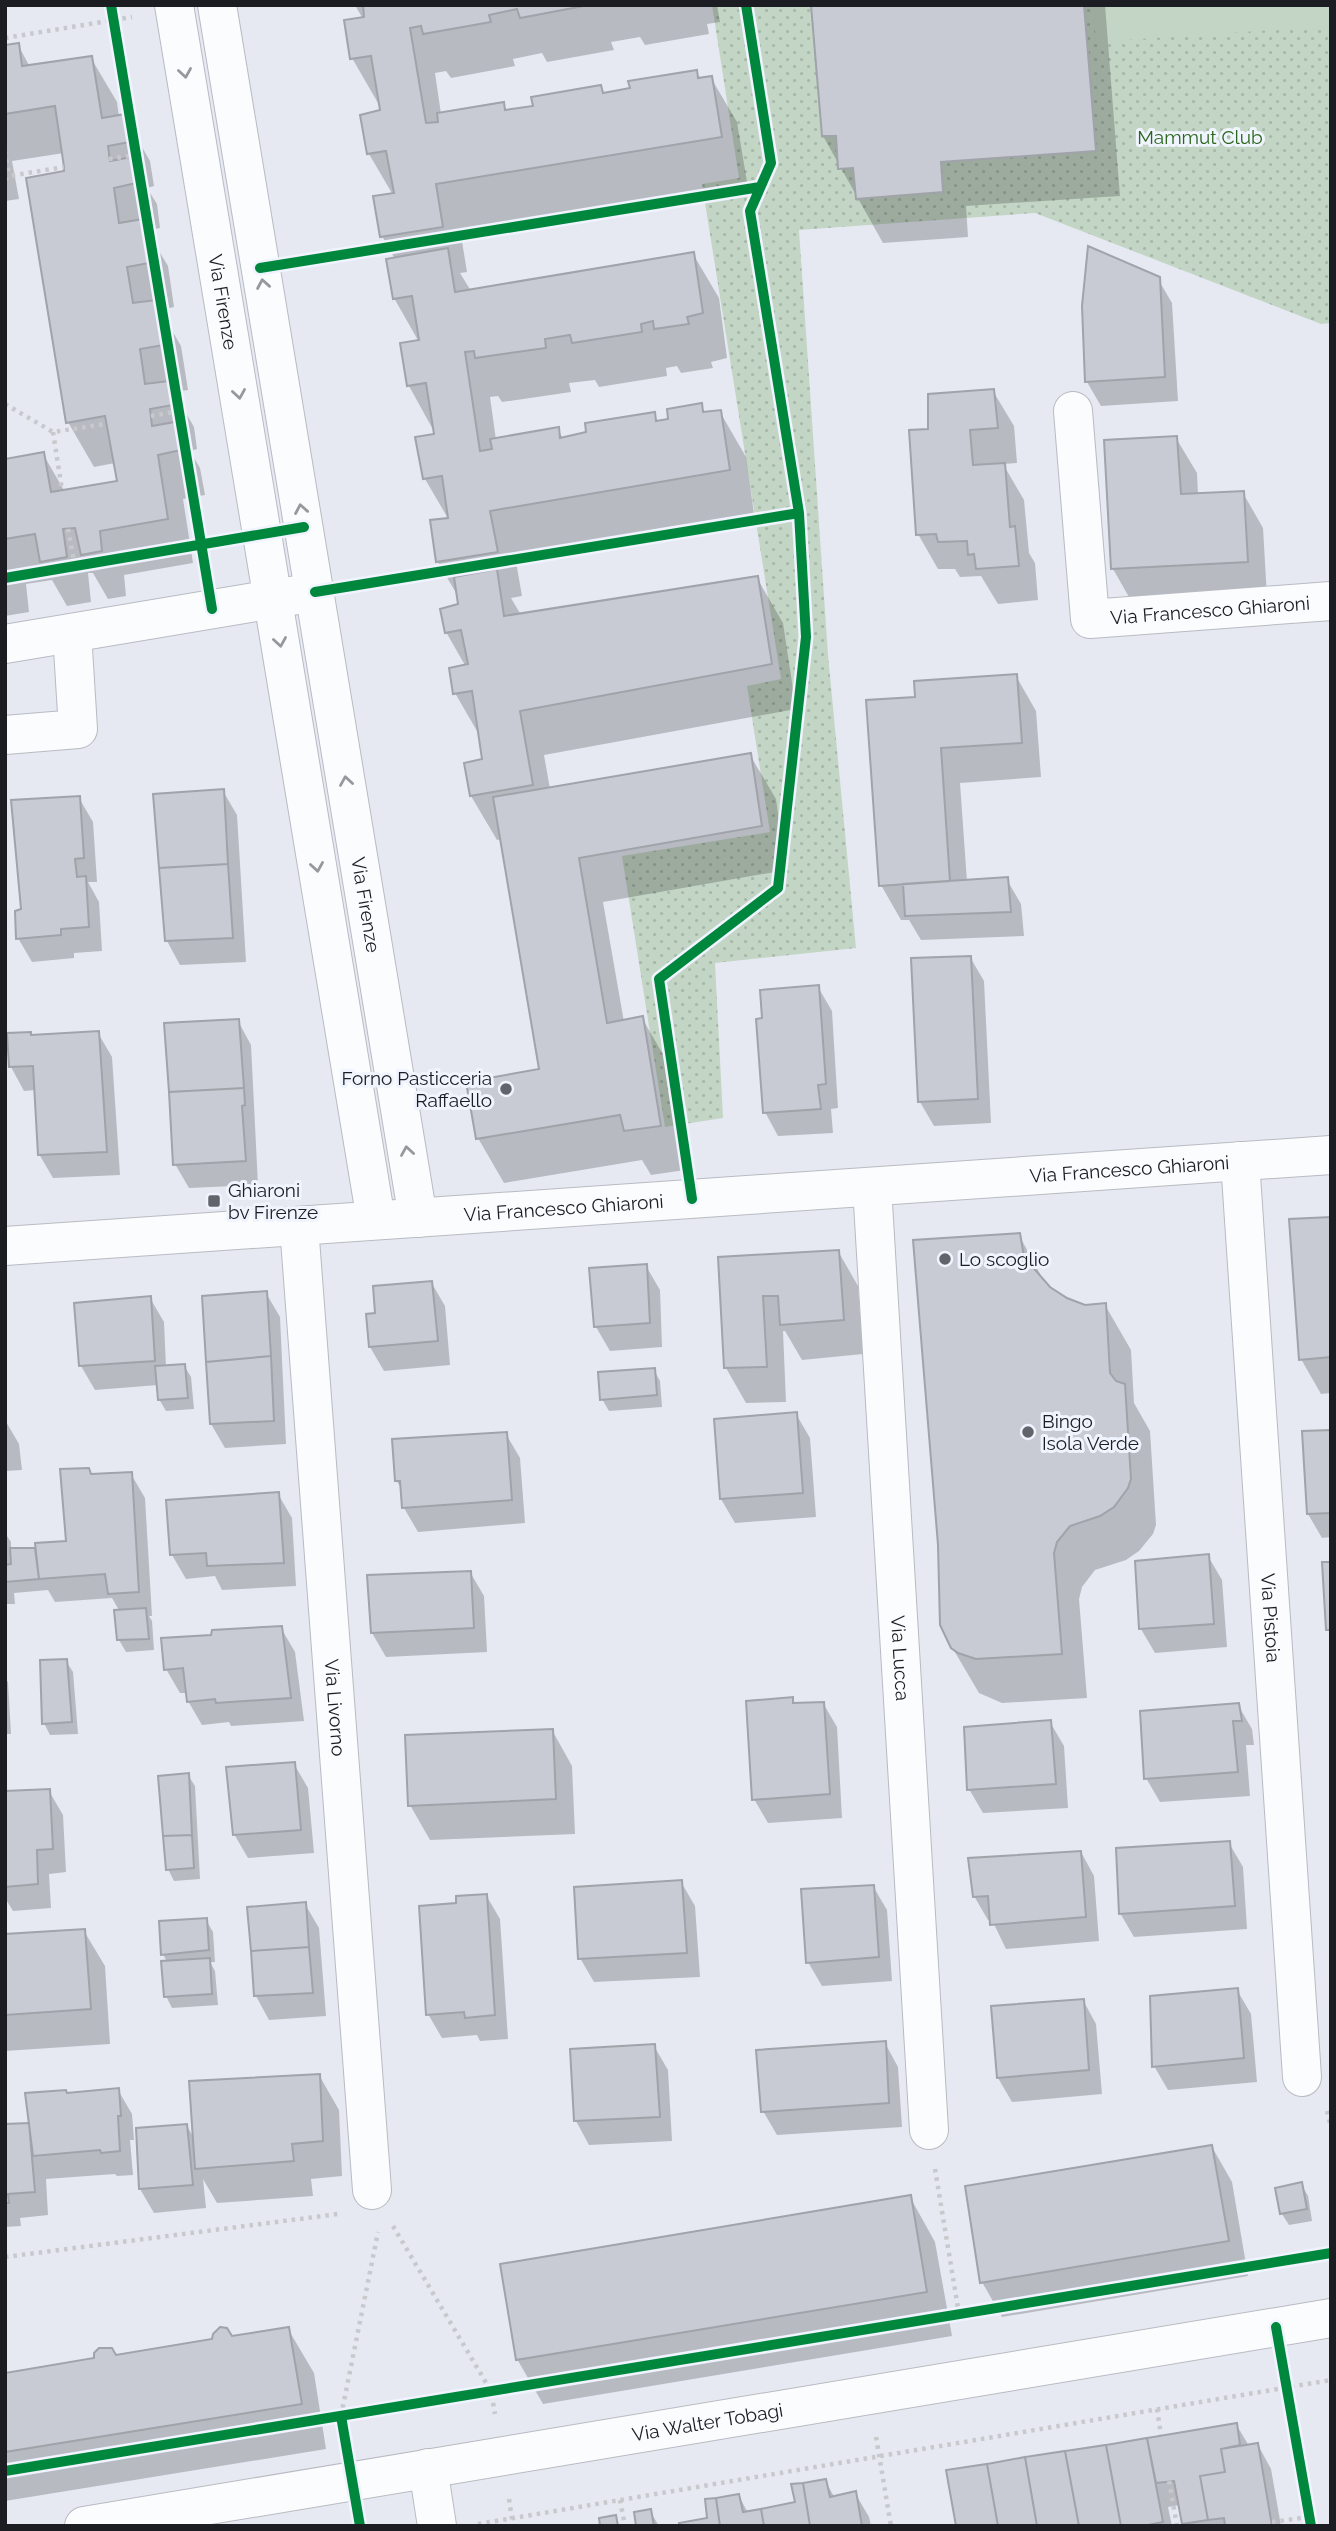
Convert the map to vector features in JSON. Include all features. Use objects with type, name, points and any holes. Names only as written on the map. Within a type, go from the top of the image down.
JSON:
[{"type":"street","name":"Via Firenze","points":[[217,5],[418,1218]]},
{"type":"street","name":"Via Firenze","points":[[174,7],[376,1220]]},
{"type":"street","name":"Via Francesco Ghiaroni","points":[[1073,411],[1090,619],[1331,601]]},
{"type":"street","points":[[5,644],[315,592]]},
{"type":"street","points":[[5,735],[78,729],[72,633]]},
{"type":"street","name":"Via Francesco Ghiaroni","points":[[5,1246],[1331,1155]]},
{"type":"street","name":"Via Pistoia","points":[[1240,1161],[1302,2077]]},
{"type":"street","name":"Via Lucca","points":[[872,1187],[929,2130]]},
{"type":"street","name":"Via Livorno","points":[[299,1226],[377,2199]]},
{"type":"street","name":"Via Walter Tobagi","points":[[84,2526],[1331,2318]]},
{"type":"street","points":[[428,2468],[437,2526]]},
{"type":"path","points":[[111,5],[116,33]]},
{"type":"path","points":[[5,38],[174,7]]},
{"type":"path","points":[[134,141],[138,168]]},
{"type":"path","points":[[5,151],[7,178],[64,166]]},
{"type":"path","points":[[109,159],[136,155]]},
{"type":"path","points":[[177,398],[181,425]]},
{"type":"path","points":[[5,404],[53,432],[106,424]]},
{"type":"path","points":[[151,416],[179,411]]},
{"type":"path","points":[[53,432],[62,490]]},
{"type":"path","points":[[68,529],[69,567],[88,564]]},
{"type":"path","points":[[929,2130],[959,2314]]},
{"type":"path","points":[[5,2257],[377,2199]]},
{"type":"path","points":[[377,2199],[491,2391],[513,2526]]},
{"type":"path","points":[[352,2481],[341,2416],[377,2199]]},
{"type":"path","points":[[945,2316],[972,2312]]},
{"type":"path","points":[[1276,2327],[1289,2401]]},
{"type":"path","points":[[467,2526],[1331,2380]]},
{"type":"path","points":[[477,2393],[505,2389]]},
{"type":"path","points":[[869,2395],[891,2526]]},
{"type":"path","points":[[1157,2409],[1161,2435]]},
{"type":"path","points":[[327,2418],[355,2414]]},
{"type":"path","points":[[1169,2481],[1177,2526]]},
{"type":"path","points":[[620,2500],[625,2526]]},
{"type":"path","points":[[1272,2522],[1310,2521],[1307,2504]]},
{"type":"green space","name":"Mammut Club","points":[[712,5],[1331,5],[1331,323],[1321,324],[1035,213],[799,230],[828,655],[856,948],[715,963],[723,1118],[665,1127],[622,856],[770,832],[747,686],[781,679],[702,184],[739,178]]},
{"type":"green space","points":[[1093,5],[1331,5],[1331,26],[1096,42]]},
{"type":"building","points":[[363,5],[589,5],[520,18],[517,9],[489,15],[491,22],[423,34],[421,26],[410,28],[426,123],[438,122],[437,113],[504,102],[505,110],[533,106],[531,97],[601,85],[603,93],[630,88],[628,81],[697,70],[698,78],[712,76],[722,137],[436,184],[443,227],[380,237],[373,196],[394,193],[386,151],[367,154],[360,115],[380,110],[371,56],[350,59],[344,20],[364,17]]},
{"type":"building","points":[[811,5],[1084,5],[1096,151],[941,162],[943,192],[856,199],[853,168],[838,169],[836,136],[822,136]]},
{"type":"building","points":[[19,43],[22,66],[92,56],[102,118],[125,114],[130,142],[108,146],[110,161],[132,157],[136,183],[114,188],[119,223],[143,219],[149,263],[127,267],[133,303],[156,300],[164,345],[140,349],[145,384],[169,381],[173,405],[150,409],[152,426],[175,422],[181,450],[158,455],[168,519],[100,531],[102,551],[81,555],[75,528],[63,529],[67,557],[40,562],[35,534],[5,539],[5,459],[44,452],[51,492],[117,481],[105,416],[66,423],[26,178],[64,171],[64,167],[55,106],[5,114],[5,45]]},
{"type":"building","points":[[1088,246],[1160,277],[1165,377],[1085,382],[1082,306]]},
{"type":"building","points":[[448,248],[455,292],[694,252],[703,313],[687,317],[689,324],[654,329],[653,321],[641,324],[642,332],[572,343],[570,335],[545,339],[546,348],[475,358],[474,351],[465,352],[480,451],[492,449],[490,439],[559,427],[560,438],[586,432],[585,423],[655,412],[656,421],[668,419],[667,409],[702,403],[703,412],[721,410],[730,470],[490,511],[498,552],[436,562],[430,520],[448,518],[442,476],[423,479],[415,437],[434,434],[426,383],[407,386],[400,343],[419,340],[412,296],[393,299],[386,259]]},
{"type":"building","points":[[994,389],[998,428],[970,430],[973,465],[1005,463],[1010,527],[1015,526],[1019,566],[976,569],[974,554],[968,555],[967,541],[938,542],[936,534],[916,535],[909,430],[928,429],[928,394]]},
{"type":"building","points":[[1177,436],[1181,494],[1244,491],[1248,562],[1111,569],[1104,440]]},
{"type":"building","points":[[497,569],[504,616],[758,576],[772,664],[520,711],[533,785],[470,796],[464,763],[482,759],[472,691],[453,694],[449,668],[468,664],[461,630],[445,633],[440,609],[458,604],[454,577]]},
{"type":"building","points":[[1017,674],[1022,743],[941,748],[950,881],[879,886],[866,700],[915,697],[914,681]]},
{"type":"building","points":[[751,753],[762,826],[579,858],[607,1023],[643,1016],[661,1126],[624,1131],[620,1115],[476,1139],[466,1082],[539,1069],[493,797]]},
{"type":"building","points":[[224,789],[228,864],[159,868],[153,794]]},
{"type":"building","points":[[80,796],[84,858],[75,859],[77,877],[86,876],[89,927],[61,929],[61,935],[16,939],[15,911],[21,909],[11,800]]},
{"type":"building","points":[[228,864],[233,938],[165,941],[159,868]]},
{"type":"building","points":[[1008,877],[1011,912],[905,916],[903,884]]},
{"type":"building","points":[[971,956],[978,1099],[918,1102],[911,958]]},
{"type":"building","points":[[819,985],[826,1084],[818,1085],[821,1109],[763,1113],[756,1019],[762,1018],[760,990]]},
{"type":"building","points":[[239,1019],[244,1088],[169,1092],[164,1023]]},
{"type":"building","points":[[99,1031],[107,1152],[38,1155],[33,1066],[9,1067],[7,1033],[31,1032],[31,1035]]},
{"type":"building","points":[[244,1088],[245,1105],[242,1106],[246,1161],[173,1165],[169,1092]]},
{"type":"building","points":[[1331,1217],[1331,1357],[1299,1360],[1289,1219]]},
{"type":"building","name":"Bingo Isola Verde","points":[[1020,1233],[1024,1257],[1050,1287],[1085,1305],[1106,1303],[1110,1373],[1116,1381],[1125,1384],[1131,1479],[1128,1488],[1114,1507],[1100,1516],[1070,1526],[1057,1542],[1054,1553],[1062,1654],[976,1659],[951,1648],[940,1625],[938,1545],[913,1240]]},
{"type":"building","points":[[839,1250],[844,1320],[780,1325],[778,1296],[763,1296],[767,1367],[724,1368],[718,1257]]},
{"type":"building","points":[[647,1264],[650,1323],[594,1327],[589,1268]]},
{"type":"building","points":[[432,1281],[438,1341],[369,1347],[366,1314],[375,1313],[373,1286]]},
{"type":"building","points":[[267,1291],[271,1356],[206,1362],[202,1296]]},
{"type":"building","points":[[151,1296],[155,1361],[79,1366],[74,1303]]},
{"type":"building","points":[[271,1356],[274,1421],[210,1424],[206,1362]]},
{"type":"building","points":[[185,1364],[188,1398],[158,1400],[155,1366]]},
{"type":"building","points":[[655,1368],[657,1395],[600,1400],[598,1372]]},
{"type":"building","points":[[797,1412],[803,1493],[720,1499],[714,1419]]},
{"type":"building","points":[[1331,1430],[1331,1513],[1307,1514],[1302,1431]]},
{"type":"building","points":[[507,1432],[512,1500],[402,1508],[400,1481],[395,1481],[392,1439]]},
{"type":"building","points":[[89,1468],[91,1474],[132,1472],[139,1592],[108,1594],[105,1574],[39,1579],[35,1543],[66,1541],[60,1469]]},
{"type":"building","points":[[279,1492],[284,1563],[207,1566],[206,1553],[170,1555],[166,1500]]},
{"type":"building","points":[[10,1548],[35,1548],[39,1579],[5,1582],[5,1565],[11,1564]]},
{"type":"building","points":[[1209,1554],[1214,1624],[1139,1629],[1135,1561]]},
{"type":"building","points":[[1322,1562],[1331,1562],[1331,1630],[1326,1630]]},
{"type":"building","points":[[471,1571],[474,1628],[371,1633],[367,1575]]},
{"type":"building","points":[[146,1608],[149,1639],[117,1640],[114,1610]]},
{"type":"building","points":[[282,1626],[291,1698],[216,1703],[215,1699],[187,1702],[183,1668],[164,1670],[161,1638],[211,1635],[212,1630]]},
{"type":"building","points":[[67,1659],[72,1722],[42,1724],[40,1660]]},
{"type":"building","points":[[793,1697],[793,1703],[824,1702],[830,1794],[752,1800],[746,1701]]},
{"type":"building","points":[[1239,1703],[1242,1721],[1233,1721],[1238,1772],[1144,1779],[1140,1711]]},
{"type":"building","points":[[1051,1720],[1056,1784],[967,1790],[964,1727]]},
{"type":"building","points":[[553,1729],[556,1799],[408,1806],[405,1735]]},
{"type":"building","points":[[295,1762],[301,1830],[233,1835],[226,1767]]},
{"type":"building","points":[[189,1773],[192,1835],[163,1836],[158,1776]]},
{"type":"building","points":[[50,1789],[53,1849],[37,1850],[38,1884],[5,1887],[5,1791]]},
{"type":"building","points":[[192,1835],[194,1868],[166,1870],[163,1836]]},
{"type":"building","points":[[1230,1841],[1235,1906],[1119,1914],[1116,1848]]},
{"type":"building","points":[[1081,1851],[1086,1917],[990,1925],[988,1896],[973,1897],[968,1858]]},
{"type":"building","points":[[682,1880],[687,1953],[578,1959],[574,1887]]},
{"type":"building","points":[[874,1885],[879,1957],[806,1963],[801,1889]]},
{"type":"building","points":[[487,1894],[495,2015],[465,2018],[464,2012],[426,2015],[419,1906],[456,1903],[456,1896]]},
{"type":"building","points":[[306,1902],[309,1947],[251,1951],[247,1907]]},
{"type":"building","points":[[207,1918],[209,1950],[161,1955],[159,1921]]},
{"type":"building","points":[[85,1929],[91,2009],[5,2015],[5,1934]]},
{"type":"building","points":[[309,1947],[313,1993],[254,1996],[251,1951]]},
{"type":"building","points":[[210,1958],[212,1994],[164,1997],[161,1961]]},
{"type":"building","points":[[1238,1988],[1244,2058],[1152,2067],[1150,1996]]},
{"type":"building","points":[[1084,1999],[1089,2070],[997,2078],[991,2006]]},
{"type":"building","points":[[886,2041],[889,2103],[761,2112],[756,2050]]},
{"type":"building","points":[[655,2044],[660,2117],[574,2121],[570,2049]]},
{"type":"building","points":[[320,2074],[323,2141],[292,2144],[294,2161],[195,2169],[189,2081]]},
{"type":"building","points":[[119,2088],[120,2151],[101,2153],[100,2150],[33,2156],[25,2093],[66,2090],[67,2093]]},
{"type":"building","points":[[29,2123],[35,2192],[8,2194],[9,2203],[5,2203],[5,2124]]},
{"type":"building","points":[[187,2124],[193,2185],[139,2189],[136,2128]]},
{"type":"building","points":[[1212,2145],[1229,2241],[980,2283],[965,2186]]},
{"type":"building","points":[[1302,2182],[1307,2209],[1280,2214],[1275,2188]]},
{"type":"building","points":[[911,2195],[927,2292],[516,2360],[500,2264]]},
{"type":"building","points":[[220,2327],[227,2328],[232,2336],[289,2327],[302,2404],[5,2452],[5,2373],[94,2358],[94,2353],[99,2348],[112,2348],[116,2355],[212,2339]]},
{"type":"building","points":[[1237,2423],[1240,2445],[1221,2449],[1225,2472],[1200,2476],[1208,2520],[1182,2524],[1174,2481],[1156,2483],[1147,2438]]},
{"type":"building","points":[[1147,2438],[1163,2522],[1121,2526],[1106,2445]]},
{"type":"building","points":[[1258,2443],[1272,2526],[1225,2526],[1224,2518],[1208,2520],[1200,2476],[1225,2472],[1221,2449]]},
{"type":"building","points":[[1106,2445],[1121,2526],[1079,2526],[1065,2451]]},
{"type":"building","points":[[1065,2451],[1079,2526],[1037,2526],[1025,2457]]},
{"type":"building","points":[[1025,2457],[1037,2526],[998,2526],[987,2464]]},
{"type":"building","points":[[987,2464],[998,2526],[956,2526],[946,2470]]},
{"type":"building","points":[[826,2479],[830,2497],[856,2491],[862,2526],[810,2526],[803,2483]]},
{"type":"building","points":[[803,2483],[810,2526],[764,2526],[761,2509],[795,2502],[791,2484]]},
{"type":"building","points":[[739,2494],[743,2512],[761,2509],[764,2526],[720,2526],[716,2498]]},
{"type":"building","points":[[716,2498],[720,2526],[679,2526],[679,2523],[707,2518],[705,2499]]},
{"type":"building","points":[[651,2509],[654,2526],[636,2526],[634,2512]]},
{"type":"building","points":[[616,2515],[618,2526],[600,2526],[599,2518]]},
{"type":"cycle path","points":[[111,5],[212,609]]},
{"type":"cycle path","points":[[692,1199],[659,979],[778,888],[806,637],[799,513],[750,211],[771,163],[746,5]]},
{"type":"cycle path","points":[[260,268],[760,187]]},
{"type":"cycle path","points":[[315,592],[799,513]]},
{"type":"cycle path","points":[[5,578],[304,527]]},
{"type":"cycle path","points":[[5,2471],[1331,2253]]},
{"type":"cycle path","points":[[1276,2327],[1311,2526]]},
{"type":"cycle path","points":[[341,2416],[360,2526]]},
{"type":"place","name":"Forno Pasticceria Raffaello","points":[[506,1089]]},
{"type":"place","name":"Ghiaroni bv Firenze","points":[[214,1201]]},
{"type":"place","name":"Lo scoglio","points":[[945,1259]]},
{"type":"place","name":"Bingo Isola Verde","points":[[1028,1432]]}]
